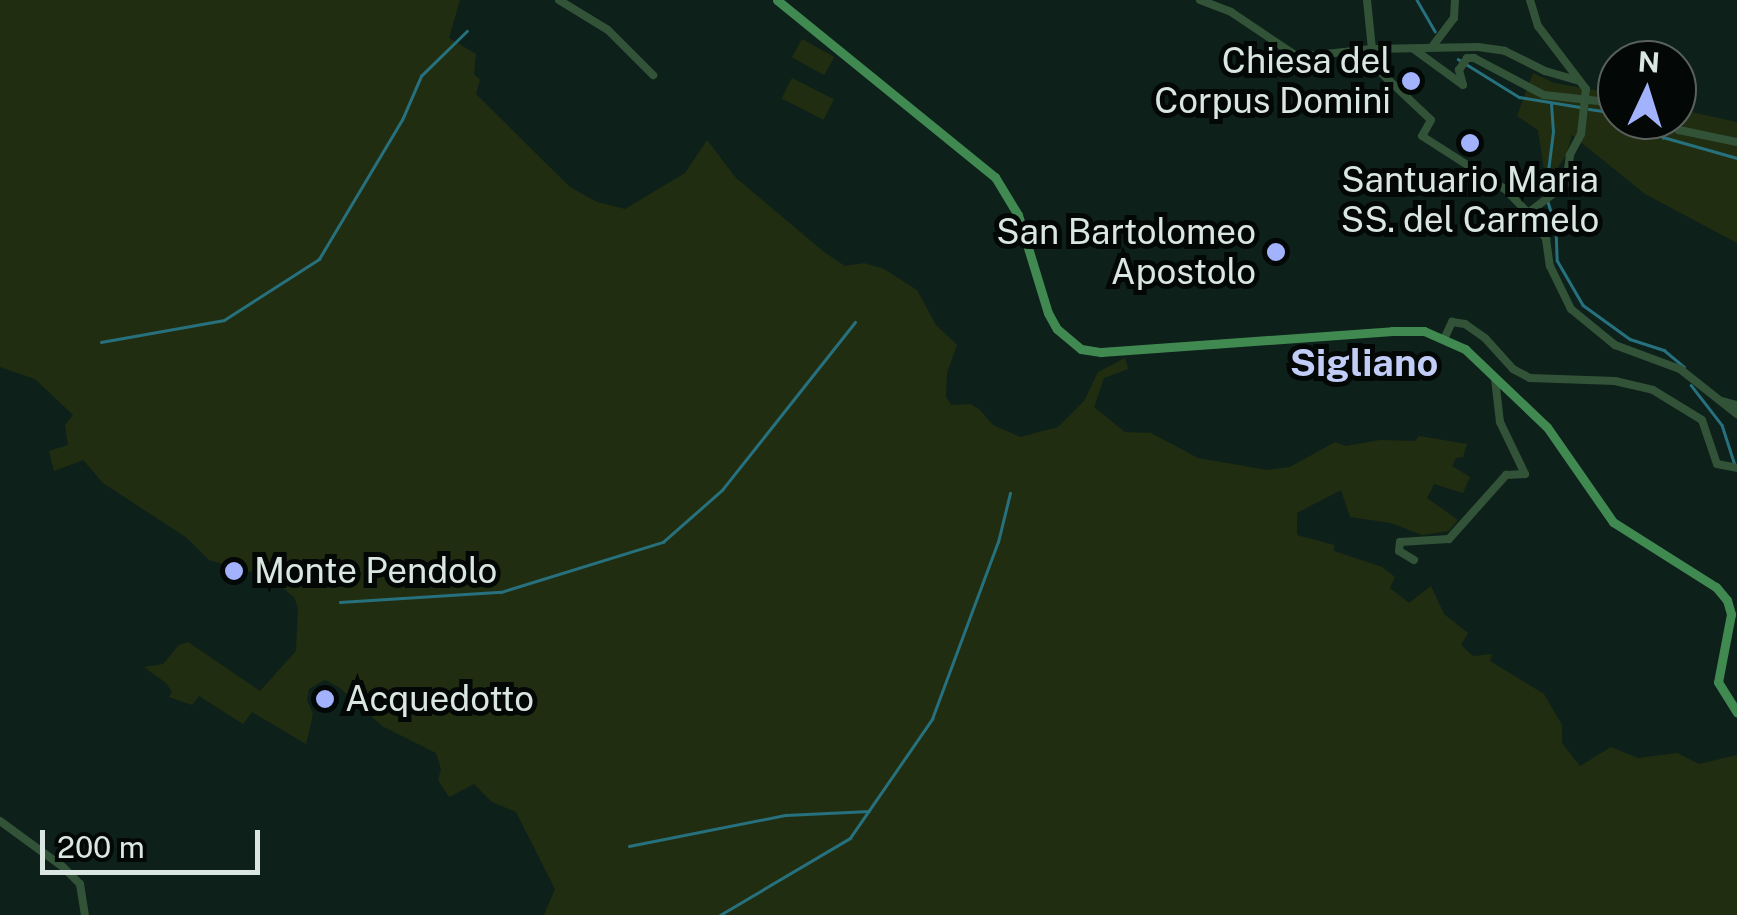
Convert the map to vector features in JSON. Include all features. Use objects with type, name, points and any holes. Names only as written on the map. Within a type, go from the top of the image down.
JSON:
[{"type":"main road","points":[[777,0],[996,177],[1018,215],[1048,313],[1066,339],[1080,349],[1101,352],[1392,331],[1445,337],[1465,348],[1547,426],[1613,522],[1716,587],[1727,600],[1731,614],[1718,682],[1737,712]]},
{"type":"street","points":[[559,0],[608,30],[652,75]]},
{"type":"street","points":[[1200,0],[1231,12],[1298,57],[1372,48],[1506,51],[1577,80]]},
{"type":"street","points":[[1367,0],[1372,48]]},
{"type":"street","points":[[1432,48],[1452,23],[1455,0]]},
{"type":"street","points":[[1530,0],[1538,26],[1586,89],[1581,134],[1560,190],[1532,210]]},
{"type":"street","points":[[1358,50],[1432,120],[1422,136],[1532,210],[1546,239],[1557,282],[1582,322],[1627,351],[1680,369],[1737,414]]},
{"type":"street","points":[[1415,50],[1423,60],[1463,84],[1459,70],[1466,58],[1544,96],[1597,101]]},
{"type":"street","points":[[1551,72],[1558,68],[1559,57]]},
{"type":"street","points":[[1697,134],[1737,142]]},
{"type":"street","points":[[1445,337],[1452,322],[1465,324],[1485,338],[1512,369],[1530,378],[1615,382],[1652,390],[1702,420],[1717,464],[1735,469]]},
{"type":"street","points":[[1414,560],[1399,551],[1400,542],[1449,539],[1506,475],[1525,474],[1502,430],[1495,379]]},
{"type":"street","points":[[1722,402],[1737,405]]},
{"type":"street","points":[[0,821],[80,884],[85,915]]},
{"type":"green space","points":[[0,0],[460,0],[449,38],[476,54],[474,74],[480,80],[476,94],[570,187],[597,202],[625,209],[685,173],[707,140],[736,178],[824,252],[845,266],[864,263],[884,269],[917,290],[936,325],[957,345],[947,373],[946,397],[951,405],[970,404],[993,425],[1020,437],[1058,427],[1084,401],[1098,372],[1125,358],[1128,369],[1104,378],[1094,407],[1125,432],[1151,433],[1198,458],[1267,470],[1290,467],[1335,442],[1346,446],[1380,440],[1415,441],[1419,436],[1467,444],[1463,457],[1456,458],[1452,466],[1470,477],[1463,493],[1434,484],[1427,498],[1458,520],[1449,531],[1422,535],[1391,523],[1350,517],[1341,490],[1297,513],[1297,535],[1334,545],[1334,551],[1382,567],[1395,577],[1390,588],[1409,603],[1431,586],[1444,614],[1468,633],[1461,645],[1473,656],[1492,654],[1490,661],[1544,694],[1562,725],[1562,743],[1580,766],[1611,747],[1638,758],[1677,753],[1699,764],[1737,755],[1737,915],[544,915],[555,889],[516,812],[492,802],[474,784],[449,797],[438,780],[441,769],[436,753],[382,726],[340,688],[325,680],[309,689],[307,700],[313,714],[306,744],[252,712],[243,724],[199,696],[192,705],[169,697],[172,692],[166,683],[144,667],[163,664],[179,645],[188,642],[260,691],[296,651],[298,608],[294,597],[269,577],[209,560],[187,538],[103,483],[83,460],[54,471],[49,451],[68,445],[65,425],[73,415],[35,379],[0,367]]},
{"type":"green space","points":[[802,39],[834,57],[824,75],[792,57]]},
{"type":"green space","points":[[1533,73],[1554,83],[1597,91],[1597,140],[1697,140],[1697,113],[1737,122],[1737,243],[1645,194],[1572,135],[1566,156],[1546,184],[1538,130],[1517,116]]},
{"type":"green space","points":[[792,78],[834,99],[823,120],[782,98]]},
{"type":"waterway","points":[[1417,0],[1435,31]]},
{"type":"waterway","points":[[101,342],[224,320],[319,259],[402,120],[421,76],[467,31]]},
{"type":"waterway","points":[[1458,59],[1519,97],[1581,107]]},
{"type":"waterway","points":[[1545,195],[1553,132],[1551,104]]},
{"type":"waterway","points":[[1589,109],[1597,110]]},
{"type":"waterway","points":[[1674,140],[1737,158]]},
{"type":"waterway","points":[[1548,202],[1556,227],[1557,260],[1583,305],[1630,339],[1664,350],[1684,367]]},
{"type":"waterway","points":[[340,602],[501,592],[663,542],[722,490],[855,322]]},
{"type":"waterway","points":[[1691,385],[1722,425],[1735,465]]},
{"type":"waterway","points":[[720,915],[850,838],[932,719],[998,542],[1010,493]]},
{"type":"waterway","points":[[629,846],[786,815],[869,811]]},
{"type":"place","name":"Chiesa del Corpus Domini","points":[[1411,81]]},
{"type":"place","name":"Santuario Maria SS. del Carmelo","points":[[1470,143]]},
{"type":"place","name":"San Bartolomeo Apostolo","points":[[1276,252]]},
{"type":"place","name":"Monte Pendolo","points":[[234,571]]},
{"type":"place","name":"Acquedotto","points":[[325,699]]},
{"type":"district","name":"Sigliano","points":[[1364,363]]}]
